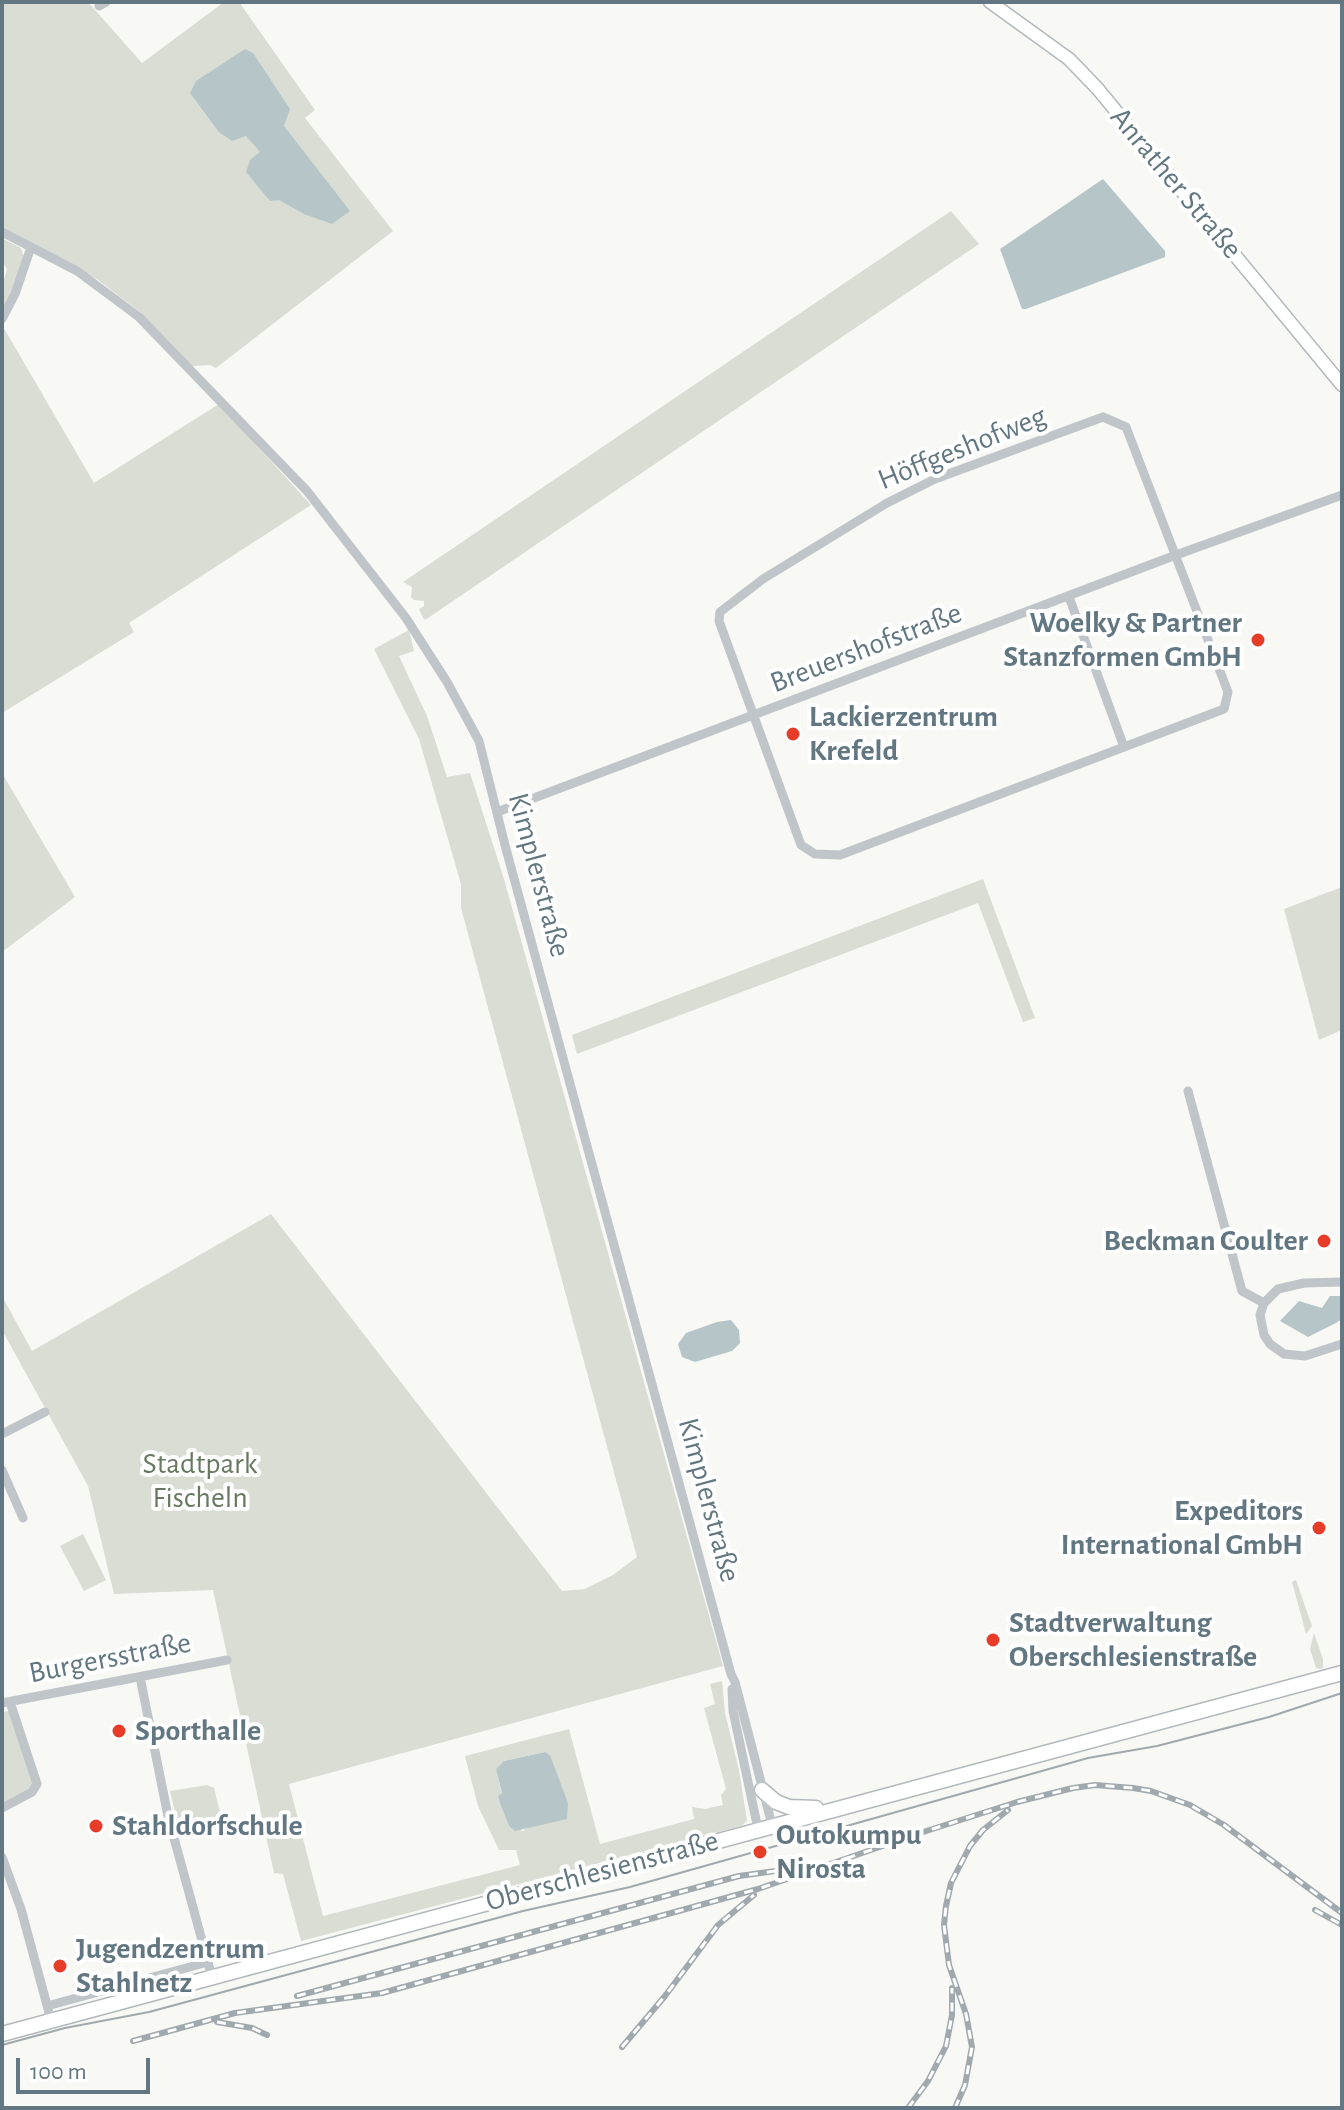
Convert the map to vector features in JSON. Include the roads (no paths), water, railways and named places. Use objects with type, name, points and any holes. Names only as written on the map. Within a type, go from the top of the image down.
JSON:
[{"type":"main road","name":"Anrather Straße","points":[[990,2],[1069,59],[1097,88],[1342,385]]},
{"type":"main road","name":"Oberschlesienstraße","points":[[2,2034],[49,2013],[210,1969],[765,1827],[1342,1673]]},
{"type":"main road","points":[[762,1790],[776,1802],[789,1807],[836,1808]]},
{"type":"street","name":"Kimplerstraße","points":[[2,232],[96,283],[139,317],[307,491],[392,597],[447,682],[479,741],[735,1682],[762,1790],[765,1827]]},
{"type":"street","points":[[2,319],[15,294],[31,247]]},
{"type":"street","name":"Höffgeshofweg","points":[[754,715],[719,621],[720,612],[763,579],[836,533],[935,479],[1103,417],[1126,427],[1176,555]]},
{"type":"street","name":"Breuershofstraße","points":[[497,812],[1342,495]]},
{"type":"street","points":[[754,715],[801,845],[815,854],[840,855],[1224,709],[1228,692],[1176,555]]},
{"type":"street","points":[[1069,597],[1124,747]]},
{"type":"street","points":[[1188,1091],[1242,1291],[1264,1303]]},
{"type":"street","points":[[1342,1282],[1288,1285],[1278,1289],[1264,1303],[1260,1315],[1264,1335],[1284,1354],[1305,1356],[1342,1344]]},
{"type":"street","points":[[2,1434],[45,1412]]},
{"type":"street","points":[[2,1470],[23,1518]]},
{"type":"street","name":"Burgersstraße","points":[[6,1702],[227,1660]]},
{"type":"street","name":"Kimplerstraße","points":[[731,1674],[733,1711],[765,1827]]},
{"type":"street","points":[[140,1677],[168,1816],[210,1969]]},
{"type":"street","points":[[2,1808],[32,1792],[37,1784],[6,1702]]},
{"type":"street","points":[[2,1857],[6,1879],[49,2013]]},
{"type":"tram line","points":[[2,2045],[65,2028],[149,2012],[523,1911],[630,1887],[1088,1758],[1157,1746],[1269,1717],[1342,1693]]},
{"type":"railway","points":[[133,2041],[235,2013],[382,1993],[758,1889],[1017,1802],[1095,1785],[1151,1791],[1190,1805],[1224,1825],[1342,1913]]},
{"type":"railway","points":[[955,2108],[965,2085],[972,2047],[966,2014],[949,1965],[944,1925],[946,1906],[951,1883],[970,1846],[983,1830],[1008,1810]]},
{"type":"railway","points":[[297,1996],[739,1876],[797,1868]]},
{"type":"railway","points":[[622,2047],[718,1925],[754,1895]]},
{"type":"railway","points":[[1315,1910],[1342,1925]]},
{"type":"railway","points":[[908,2108],[928,2081],[946,2046],[952,2015],[952,1988]]},
{"type":"railway","points":[[217,2022],[252,2028],[267,2035]]},
{"type":"place","name":"Woelky & Partner Stanzformen GmbH","points":[[1258,640]]},
{"type":"place","name":"Lackierzentrum Krefeld","points":[[793,734]]},
{"type":"place","name":"Beckman Coulter","points":[[1324,1241]]},
{"type":"place","name":"Expeditors International GmbH","points":[[1319,1528]]},
{"type":"place","name":"Stadtverwaltung Oberschlesienstraße","points":[[993,1640]]},
{"type":"place","name":"Sporthalle","points":[[119,1731]]},
{"type":"place","name":"Stahldorfschule","points":[[96,1826]]},
{"type":"place","name":"Outokumpu Nirosta","points":[[760,1852]]},
{"type":"place","name":"Jugendzentrum Stahlnetz","points":[[60,1966]]},
{"type":"park label","name":"Stadtpark Fischeln","points":[[200,1481]]}]
